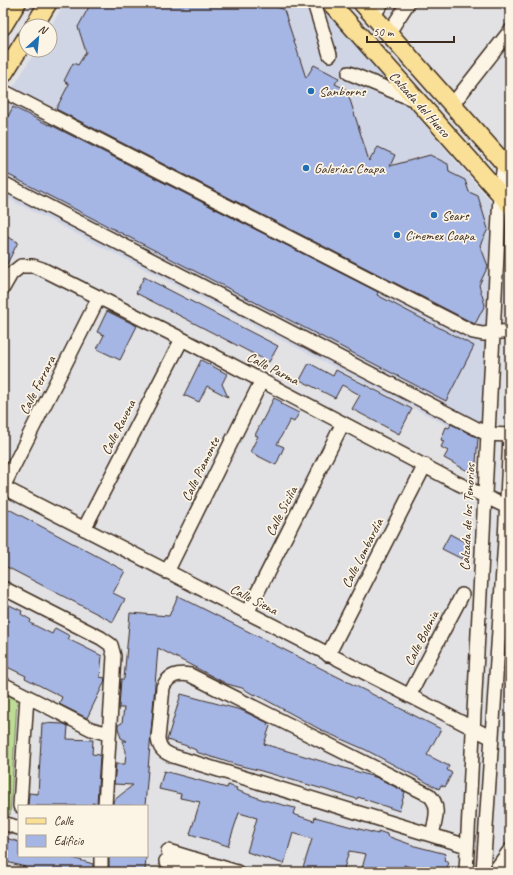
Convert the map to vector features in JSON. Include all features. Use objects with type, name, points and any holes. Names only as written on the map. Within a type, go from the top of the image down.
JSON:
[{"type":"main road","points":[[3,26],[17,3]]},
{"type":"main road","points":[[39,18],[48,3]]},
{"type":"main road","name":"Calzada del Hueso","points":[[331,3],[505,200]]},
{"type":"main road","name":"Calzada del Hueso","points":[[362,3],[378,10],[388,34],[508,164]]},
{"type":"main road","points":[[3,75],[18,51]]},
{"type":"street","points":[[314,3],[330,55]]},
{"type":"street","points":[[388,34],[408,3]]},
{"type":"street","points":[[452,105],[510,31]]},
{"type":"street","points":[[348,73],[418,102]]},
{"type":"street","points":[[3,92],[473,332],[492,333],[510,331]]},
{"type":"street","name":"Calzada de los Tenorios","points":[[466,872],[492,333],[508,164]]},
{"type":"street","points":[[3,183],[487,434],[510,436],[509,486],[483,872]]},
{"type":"street","name":"Calle Parma","points":[[3,288],[11,274],[21,266],[33,266],[42,269],[182,339],[507,507]]},
{"type":"street","name":"Calle Ferrara","points":[[3,487],[99,297]]},
{"type":"street","name":"Calle Ravena","points":[[84,529],[182,339]]},
{"type":"street","name":"Calle Piamonte","points":[[167,572],[262,380]]},
{"type":"street","name":"Calle Sicilia","points":[[247,613],[343,423]]},
{"type":"street","name":"Calle Lombardía","points":[[328,655],[425,465]]},
{"type":"street","name":"Calle Siena","points":[[3,487],[492,738]]},
{"type":"street","points":[[482,541],[505,540]]},
{"type":"street","points":[[3,588],[101,638],[111,645],[114,656],[105,805]]},
{"type":"street","name":"Calle Bolonia","points":[[409,696],[462,595]]},
{"type":"street","points":[[432,835],[437,807],[434,800],[429,795],[190,675],[181,673],[172,676],[167,680],[163,687],[158,739],[159,747],[163,752],[467,846]]},
{"type":"street","points":[[3,684],[91,729],[109,734]]},
{"type":"street","points":[[20,805],[27,696]]},
{"type":"street","points":[[471,770],[489,778]]},
{"type":"street","points":[[3,823],[18,825]]},
{"type":"street","points":[[494,872],[510,850]]},
{"type":"street","points":[[202,872],[167,856],[237,872]]},
{"type":"street","points":[[101,857],[101,872]]},
{"type":"shaded area","name":"Galerías Coapa","points":[[65,3],[320,3],[491,202],[481,443],[3,196],[3,104],[31,58],[58,58],[58,18],[56,18]]},
{"type":"green space","points":[[3,693],[17,700],[10,815],[3,813]]},
{"type":"building","name":"Galerías Coapa","points":[[91,3],[270,3],[284,10],[306,78],[314,65],[339,78],[335,84],[347,90],[369,161],[378,147],[395,155],[390,166],[430,155],[448,164],[449,172],[465,180],[469,192],[478,196],[488,229],[480,245],[488,266],[479,285],[485,305],[475,324],[56,109],[69,84],[64,81],[73,63],[78,65],[86,52],[78,27]]},
{"type":"building","points":[[13,107],[378,292],[377,295],[474,346],[446,401],[3,172],[3,126]]},
{"type":"building","points":[[3,235],[18,242],[3,272]]},
{"type":"building","points":[[144,277],[278,346],[269,362],[136,293]]},
{"type":"building","points":[[107,311],[137,326],[120,360],[97,349],[104,335],[97,332]]},
{"type":"building","points":[[201,360],[227,374],[222,384],[228,397],[207,386],[199,402],[184,395]]},
{"type":"building","points":[[309,363],[333,376],[336,370],[412,409],[399,434],[352,409],[360,395],[342,385],[335,398],[300,380]]},
{"type":"building","points":[[274,398],[282,402],[281,404],[299,413],[294,422],[290,420],[277,444],[284,447],[276,465],[250,452],[258,436],[255,435]]},
{"type":"building","points":[[451,424],[478,438],[475,475],[444,458],[448,451],[441,447],[444,441],[441,440],[446,427],[449,428]]},
{"type":"building","points":[[3,506],[125,571],[113,593],[125,599],[113,622],[3,565]]},
{"type":"building","points":[[450,534],[470,545],[462,559],[442,549]]},
{"type":"building","points":[[178,596],[441,729],[427,755],[449,766],[447,770],[452,773],[445,787],[441,785],[439,789],[366,750],[325,732],[255,694],[254,695],[242,688],[227,684],[158,648],[145,805],[113,805],[113,801],[133,785],[114,784],[116,764],[125,764],[126,751],[122,741],[127,741],[121,738],[118,725],[122,723],[124,708],[119,708],[121,679],[124,679],[130,613],[169,616]]},
{"type":"building","points":[[3,602],[22,611],[21,614],[31,620],[30,623],[52,634],[55,628],[70,636],[68,639],[102,656],[100,677],[105,678],[104,683],[87,718],[59,704],[62,697],[25,678],[26,676],[3,665]]},
{"type":"building","points":[[181,694],[241,710],[268,723],[267,725],[270,726],[264,744],[378,778],[405,792],[399,811],[358,797],[357,799],[237,765],[196,752],[196,750],[184,745],[167,740]]},
{"type":"building","points":[[42,723],[64,724],[68,726],[67,739],[93,740],[92,754],[100,755],[97,804],[28,805],[29,793],[38,794]]},
{"type":"building","points":[[164,771],[227,788],[228,785],[237,788],[236,790],[264,800],[295,808],[293,814],[314,821],[315,817],[378,834],[378,831],[387,834],[387,836],[415,846],[446,854],[444,860],[449,862],[446,872],[436,872],[417,866],[416,869],[404,865],[402,872],[361,872],[366,854],[349,851],[343,872],[315,872],[303,868],[312,839],[293,833],[284,864],[247,852],[257,818],[239,813],[228,846],[190,834],[200,802],[180,798],[181,794],[159,789]]},
{"type":"building","points":[[3,837],[18,842],[18,857],[69,857],[93,864],[93,872],[24,872],[25,867],[3,861]]},
{"type":"building","points":[[109,857],[146,857],[145,872],[109,872]]},
{"type":"place","name":"Sanborns","points":[[311,91]]},
{"type":"place","name":"Galerías Coapa","points":[[306,168]]},
{"type":"place","name":"Sears","points":[[434,215]]},
{"type":"place","name":"Cinemex Coapa","points":[[397,235]]}]
